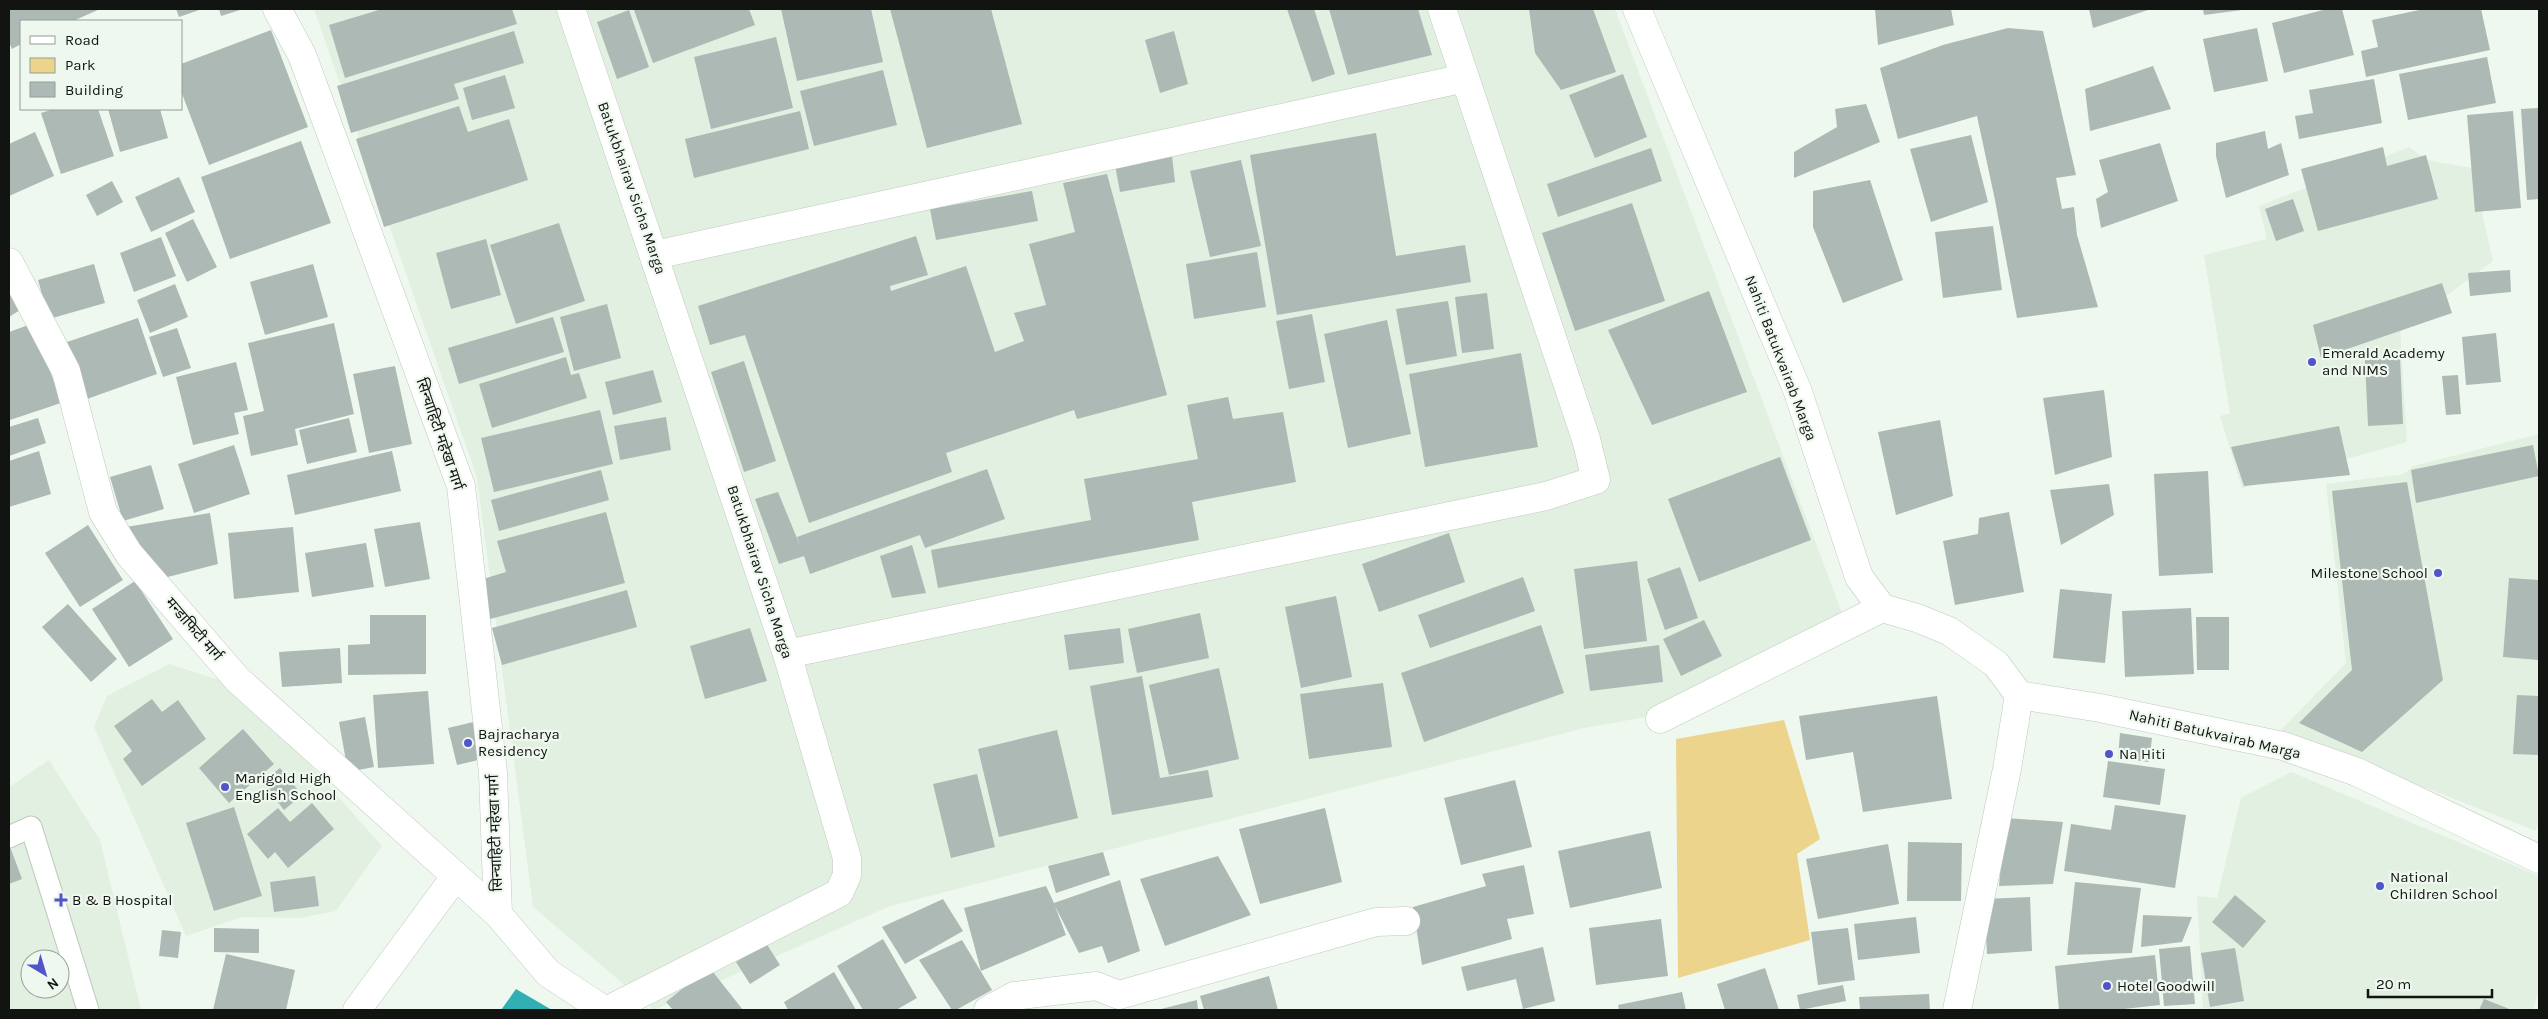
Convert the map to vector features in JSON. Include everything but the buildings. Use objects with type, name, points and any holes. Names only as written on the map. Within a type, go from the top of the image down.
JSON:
[{"type":"street","name":"सिन्चाहिटी महेखा मार्ग","points":[[277,9],[302,55],[461,486],[493,773],[498,914]]},
{"type":"street","name":"Batukbhairav Sicha Marga","points":[[571,9],[655,255],[787,654],[847,858],[847,875],[839,893],[608,1010]]},
{"type":"street","points":[[787,654],[1546,496],[1596,480],[1586,439],[1442,9]]},
{"type":"street","name":"Nahiti Batukvairab Marga","points":[[1637,9],[1798,392],[1859,577],[1882,608]]},
{"type":"street","points":[[655,255],[1465,78]]},
{"type":"street","name":"मन्डाफिटी मार्ग","points":[[9,262],[66,371],[103,512],[129,554],[237,680],[498,914],[548,973],[604,1010]]},
{"type":"street","points":[[1660,719],[1882,608],[1917,618],[1949,631],[1996,664],[2019,695],[2007,769],[1957,1010]]},
{"type":"street","name":"Nahiti Batukvairab Marga","points":[[2019,695],[2100,708],[2283,746],[2357,772],[2539,859]]},
{"type":"street","points":[[357,1010],[455,877]]},
{"type":"street","points":[[988,1010],[1014,996],[1096,986],[1119,995],[1376,922],[1406,922]]},
{"type":"lane","points":[[9,837],[31,827],[88,1010]]},
{"type":"shaded area","points":[[314,9],[1615,9],[1850,634],[1697,708],[1584,728],[890,906],[654,1010],[533,907],[477,478]]},
{"type":"shaded area","name":"Emerald Academy and NIMS","points":[[2409,147],[2427,160],[2472,168],[2493,261],[2438,302],[2399,311],[2407,442],[2242,488],[2220,416],[2230,413],[2204,255],[2267,239],[2259,206]]},
{"type":"shaded area","name":"Milestone School","points":[[2539,434],[2539,818],[2536,831],[2280,731],[2346,663],[2326,484],[2404,474],[2413,466]]},
{"type":"shaded area","name":"Marigold High English School","points":[[169,664],[229,683],[277,728],[382,846],[336,911],[300,918],[242,917],[186,936],[94,727],[107,696]]},
{"type":"shaded area","name":"B & B Hospital","points":[[49,760],[100,840],[141,1010],[9,1010],[9,787]]},
{"type":"shaded area","name":"National Children School","points":[[2291,772],[2539,876],[2539,990],[2533,1010],[2218,1010],[2203,1008],[2197,896],[2217,898],[2241,798]]},
{"type":"green space","points":[[1784,720],[1820,839],[1797,854],[1810,940],[1678,978],[1676,739]]},
{"type":"water","points":[[516,989],[552,1010],[501,1010]]},
{"type":"place","name":"Emerald Academy and NIMS","points":[[2312,362]]},
{"type":"place","name":"Milestone School","points":[[2438,573]]},
{"type":"place","name":"Bajracharya Residency","points":[[468,743]]},
{"type":"place","name":"Na Hiti","points":[[2109,754]]},
{"type":"place","name":"Marigold High English School","points":[[225,787]]},
{"type":"place","name":"National Children School","points":[[2380,886]]},
{"type":"place","name":"B & B Hospital","points":[[61,900]]},
{"type":"place","name":"Hotel Goodwill","points":[[2107,986]]}]
